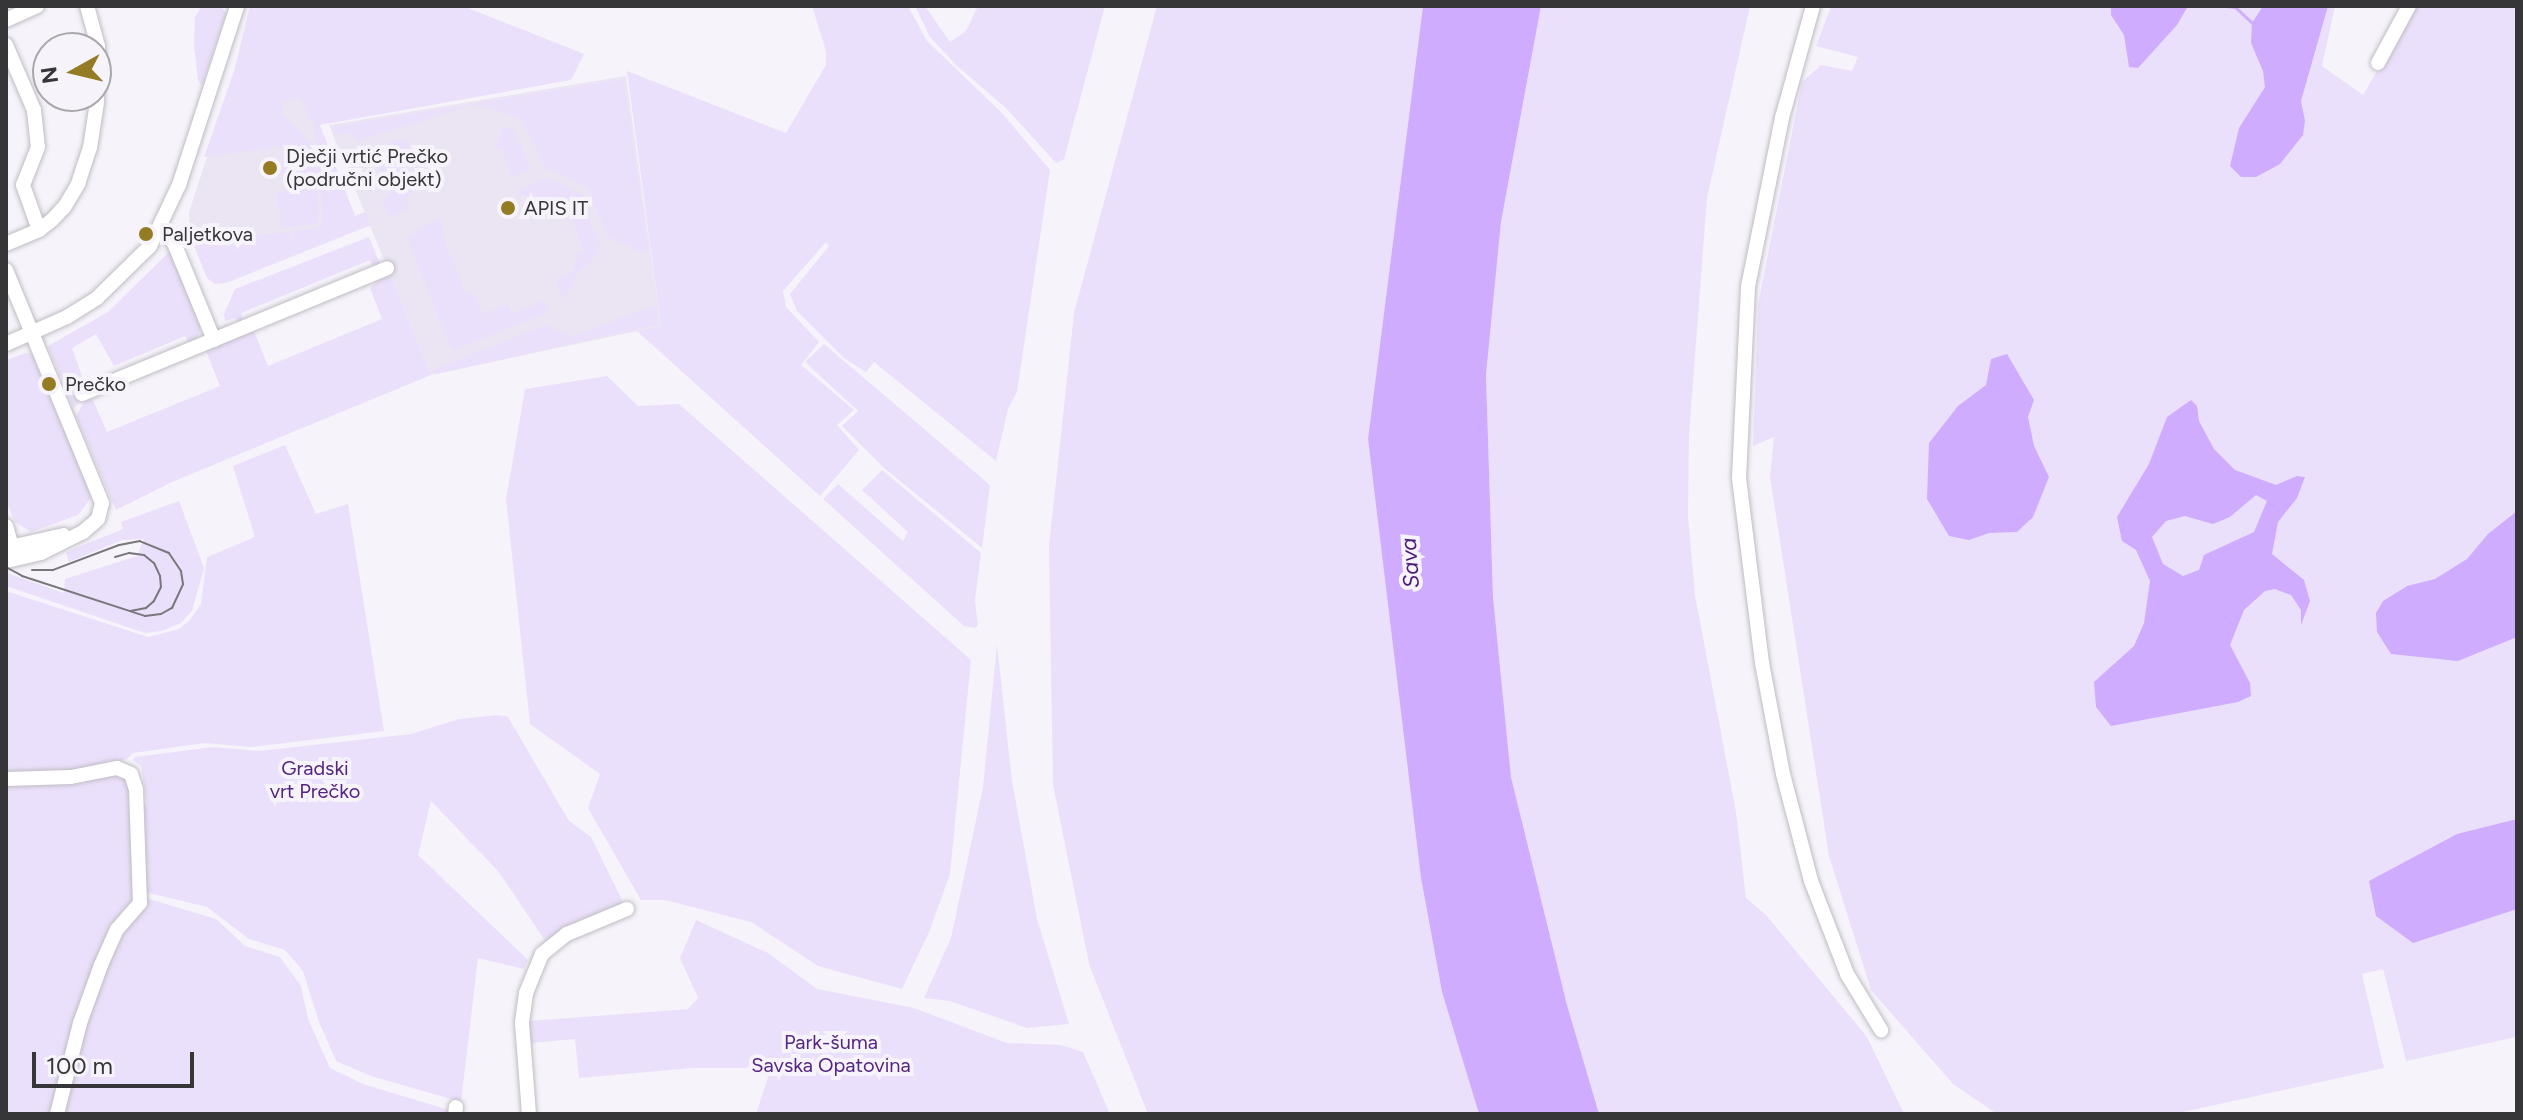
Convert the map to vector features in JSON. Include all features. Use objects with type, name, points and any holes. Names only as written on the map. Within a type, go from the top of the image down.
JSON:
[{"type":"street","points":[[6,20],[37,6]]},
{"type":"street","points":[[6,244],[39,230],[65,206],[90,148],[97,102],[98,46],[87,6]]},
{"type":"street","points":[[6,344],[97,298],[142,255],[161,229],[179,185],[237,6]]},
{"type":"street","points":[[1813,6],[1782,118],[1748,287],[1739,478],[1762,663],[1783,774],[1811,881],[1847,974],[1881,1030]]},
{"type":"street","points":[[2378,63],[2409,6]]},
{"type":"street","points":[[6,45],[34,110],[38,147],[23,185],[39,230]]},
{"type":"street","points":[[161,229],[174,243],[214,340]]},
{"type":"street","points":[[82,394],[387,268]]},
{"type":"street","points":[[6,270],[101,498],[100,515],[83,532],[7,555],[6,526]]},
{"type":"street","points":[[6,779],[71,777],[123,769],[131,774],[136,789],[140,903],[117,929],[101,965],[80,1023],[57,1114]]},
{"type":"street","points":[[529,1114],[522,1022],[526,993],[542,954],[567,934],[627,909]]},
{"type":"shaded area","name":"Dječji vrtić Prečko (područni objekt)","points":[[235,72],[307,97],[355,216],[210,276],[190,229],[189,212]]},
{"type":"shaded area","points":[[626,76],[661,326],[431,375],[329,125]]},
{"type":"green space","points":[[202,6],[220,6],[226,13],[202,86],[198,80],[194,46],[195,17]]},
{"type":"green space","points":[[250,6],[463,6],[584,54],[571,80],[320,125],[355,216],[365,212],[371,225],[226,283],[215,284],[207,278],[192,241],[221,238],[223,247],[237,245],[236,237],[290,232],[291,239],[295,238],[294,231],[319,228],[323,217],[314,124],[300,99],[284,102],[282,114],[314,145],[319,213],[317,224],[281,228],[277,193],[285,192],[281,156],[287,156],[286,146],[204,157],[234,71]]},
{"type":"green space","points":[[812,6],[908,6],[927,41],[1002,113],[1050,170],[1017,392],[1008,409],[996,461],[874,362],[866,372],[845,359],[797,311],[790,294],[829,246],[826,242],[783,291],[786,307],[819,342],[801,365],[854,410],[837,425],[859,450],[820,496],[637,331],[661,326],[627,71],[786,133],[826,65],[826,51]]},
{"type":"green space","points":[[915,6],[925,6],[950,42],[966,31],[978,6],[1105,6],[1064,159],[1056,163],[1006,108],[957,66],[930,37]]},
{"type":"green space","points":[[1157,6],[1423,6],[1368,439],[1421,878],[1442,992],[1479,1114],[1148,1114],[1089,964],[1053,785],[1049,546],[1074,313]]},
{"type":"green space","points":[[1541,6],[1750,6],[1707,198],[1689,435],[1688,516],[1695,595],[1736,812],[1746,898],[1766,915],[1867,1037],[1904,1114],[1599,1114],[1594,1099],[1567,1005],[1511,777],[1493,597],[1486,375],[1501,222]]},
{"type":"green space","points":[[1831,6],[2335,6],[2322,66],[2363,95],[2415,6],[2517,6],[2517,1037],[2406,1061],[2383,969],[2362,974],[2384,1068],[2174,1114],[1997,1114],[1953,1084],[1871,990],[1829,856],[1770,477],[1774,437],[1753,446],[1758,305],[1802,82],[1821,65],[1852,71],[1858,57],[1816,46]]},
{"type":"green space","points":[[624,79],[649,255],[609,238],[588,188],[545,168],[522,120],[507,113],[471,105],[359,141],[350,132],[337,135],[332,127]]},
{"type":"green space","points":[[504,127],[514,130],[531,169],[512,177],[502,151],[495,148]]},
{"type":"green space","points":[[397,139],[410,142],[402,164],[412,191],[406,200],[409,209],[390,217],[382,200],[390,195],[372,151]]},
{"type":"green space","points":[[548,177],[582,195],[588,206],[584,208],[600,244],[596,256],[579,272],[567,296],[562,299],[556,279],[573,272],[577,254],[584,251],[567,206],[557,210],[553,201],[537,205],[525,195],[520,196],[518,190]]},
{"type":"green space","points":[[440,217],[444,229],[441,231],[466,294],[474,292],[483,314],[508,304],[512,313],[544,301],[549,312],[452,351],[407,237]]},
{"type":"green space","points":[[369,237],[381,266],[374,268],[370,260],[241,313],[243,322],[238,324],[236,318],[225,321],[224,314],[235,289]]},
{"type":"green space","points":[[170,251],[201,324],[198,338],[190,344],[185,336],[114,366],[96,334],[72,348],[83,379],[80,381],[83,389],[75,391],[80,402],[73,408],[48,346],[108,312]]},
{"type":"green space","points":[[389,272],[431,375],[172,482],[116,510],[76,416],[84,402],[92,398],[107,432],[220,386],[206,351],[254,331],[268,366],[382,319],[370,288],[379,280],[378,277]]},
{"type":"green space","points":[[656,305],[658,324],[437,374],[432,370],[546,325],[572,336]]},
{"type":"green space","points":[[824,344],[990,485],[982,548],[883,467],[842,426],[858,411],[805,362]]},
{"type":"green space","points":[[25,353],[32,354],[88,486],[90,499],[78,515],[31,532],[15,522],[6,501],[6,360]]},
{"type":"green space","points":[[607,376],[638,406],[679,404],[971,660],[950,874],[929,932],[902,989],[818,966],[751,922],[665,900],[641,900],[588,808],[600,774],[530,724],[506,499],[525,389]]},
{"type":"green space","points":[[285,445],[316,514],[348,504],[384,731],[252,747],[204,743],[133,753],[127,759],[85,770],[6,773],[6,591],[148,637],[179,629],[201,604],[207,557],[255,537],[233,466]]},
{"type":"green space","points":[[882,470],[981,553],[975,601],[978,625],[975,628],[964,626],[823,499],[838,484],[903,541],[908,532],[862,490]]},
{"type":"green space","points":[[179,501],[204,568],[192,611],[181,623],[162,631],[145,633],[6,586],[7,573],[64,593],[65,579],[137,556],[144,539],[122,540],[69,562],[66,552],[123,529],[121,522]]},
{"type":"green space","points":[[997,644],[1012,781],[1037,919],[1069,1024],[1027,1028],[950,1001],[924,998],[951,938],[983,787]]},
{"type":"green space","name":"Gradski vrt Prečko","points":[[498,715],[508,717],[569,821],[591,837],[622,900],[621,906],[546,942],[498,871],[431,801],[418,855],[528,960],[524,969],[478,958],[461,1102],[371,1076],[336,1061],[319,1022],[303,971],[285,950],[249,939],[207,907],[145,892],[143,804],[147,804],[141,766],[133,760],[135,757],[213,747],[260,751],[411,734],[459,719]]},
{"type":"green space","points":[[111,771],[128,776],[138,897],[125,913],[54,1114],[6,1114],[6,782]]},
{"type":"green space","points":[[146,898],[216,919],[245,946],[280,957],[301,986],[308,1019],[330,1068],[363,1084],[452,1111],[452,1114],[61,1114],[83,1023],[123,929]]},
{"type":"green space","name":"Park-šuma Savska Opatovina","points":[[696,920],[768,953],[817,989],[914,1008],[1007,1043],[1061,1045],[1083,1052],[1110,1114],[756,1114],[771,1068],[693,1068],[579,1078],[575,1039],[530,1043],[529,1021],[688,1009],[698,998],[680,958]]},
{"type":"water","name":"Sava","points":[[1423,6],[1541,6],[1501,222],[1486,375],[1493,597],[1511,777],[1567,1005],[1599,1114],[1479,1114],[1442,992],[1421,878],[1368,439]]},
{"type":"water","points":[[2111,6],[2188,6],[2177,25],[2138,68],[2129,67],[2124,35],[2111,15]]},
{"type":"water","points":[[2263,6],[2328,6],[2301,101],[2305,121],[2303,135],[2280,164],[2256,177],[2241,177],[2230,166],[2239,128],[2265,87],[2263,71],[2251,43],[2252,23]]},
{"type":"water","points":[[2007,354],[2034,400],[2028,417],[2034,446],[2049,477],[2033,517],[2017,532],[1989,533],[1969,540],[1949,536],[1927,499],[1929,443],[1958,406],[1986,385],[1991,359]]},
{"type":"water","points":[[2191,400],[2197,406],[2199,421],[2214,449],[2235,470],[2276,485],[2297,476],[2305,477],[2297,498],[2278,522],[2272,554],[2304,580],[2310,601],[2301,625],[2301,610],[2291,595],[2275,589],[2265,591],[2244,610],[2230,645],[2250,683],[2251,696],[2238,702],[2111,726],[2096,707],[2094,682],[2134,646],[2144,623],[2150,581],[2136,550],[2122,541],[2117,517],[2149,464],[2167,417]],"holes":[[[2256,495],[2267,501],[2254,532],[2204,555],[2199,570],[2183,576],[2163,564],[2152,537],[2166,521],[2185,516],[2213,524],[2230,517]]]},
{"type":"water","points":[[2517,511],[2517,637],[2458,661],[2391,654],[2377,632],[2376,613],[2383,601],[2407,586],[2435,579],[2467,559],[2488,534]]},
{"type":"water","points":[[2517,819],[2517,909],[2413,943],[2376,916],[2369,881],[2457,834]]},
{"type":"waterway","points":[[2226,6],[2235,7],[2252,23]]},
{"type":"tram line","points":[[6,567],[22,576],[145,616],[161,614],[172,608],[183,584],[181,571],[169,553],[140,541],[119,545],[53,570],[32,570]]},
{"type":"tram line","points":[[115,557],[129,553],[144,555],[154,563],[160,576],[161,587],[154,601],[146,608],[130,611]]},
{"type":"place","name":"Dječji vrtić Prečko (područni objekt)","points":[[270,168]]},
{"type":"place","name":"APIS IT","points":[[508,208]]},
{"type":"place","name":"Paljetkova","points":[[146,234]]},
{"type":"place","name":"Prečko","points":[[49,384]]}]
